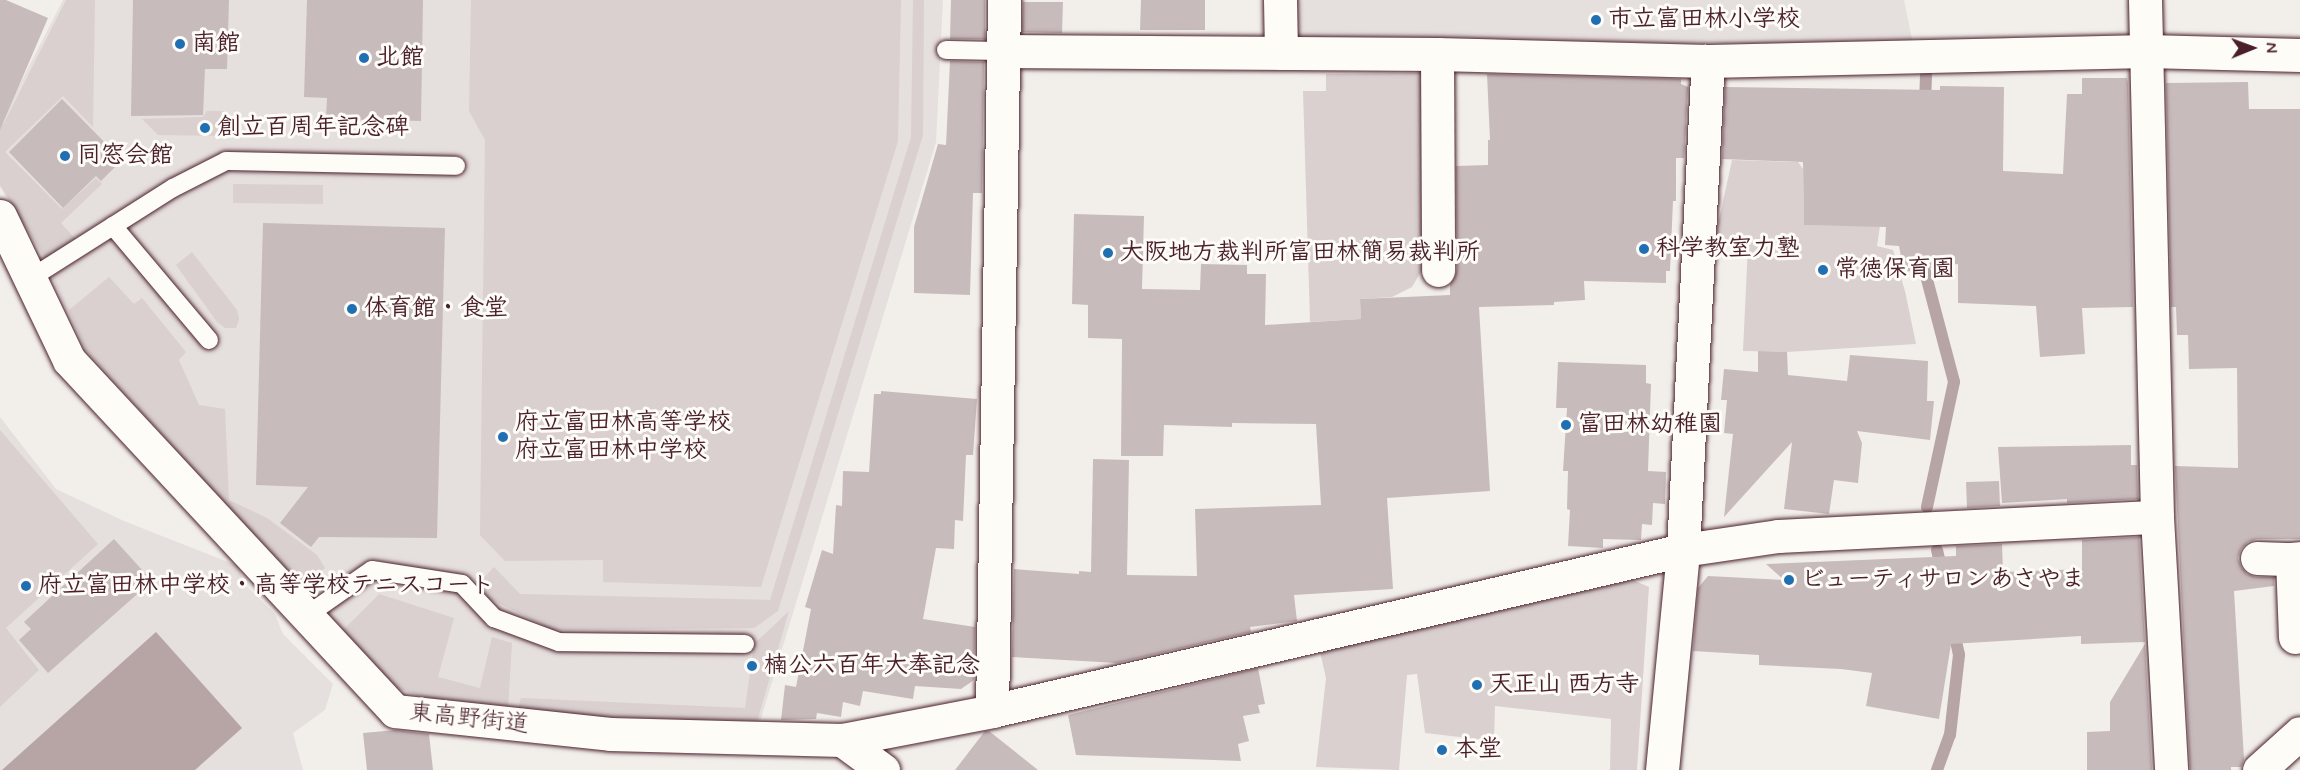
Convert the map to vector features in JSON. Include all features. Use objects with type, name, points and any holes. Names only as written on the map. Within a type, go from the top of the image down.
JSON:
[{"type":"street","points":[[992,711],[1004,0]]},
{"type":"street","points":[[1280,0],[1281,53]]},
{"type":"street","points":[[2145,0],[2157,517],[2171,770]]},
{"type":"street","points":[[1002,51],[1437,54],[1707,61],[2147,51],[2300,55]]},
{"type":"street","points":[[1437,54],[1438,270]]},
{"type":"street","points":[[1662,770],[1683,550],[1707,61]]},
{"type":"street","name":"東高野街道","points":[[0,216],[69,360],[395,711],[610,734],[842,740],[992,711],[1683,550],[1778,536],[2157,517]]},
{"type":"street","points":[[2257,558],[2296,558],[2295,637]]},
{"type":"street","points":[[2259,770],[2300,733]]},
{"type":"street","points":[[842,740],[882,770]]},
{"type":"lane","points":[[946,50],[1002,51]]},
{"type":"lane","points":[[31,278],[173,188],[226,161],[456,166]]},
{"type":"lane","points":[[113,226],[209,340]]},
{"type":"lane","points":[[306,616],[372,570],[462,584],[494,618],[559,642],[746,644]]},
{"type":"shaded area","name":"府立富田林高等学校 府立富田林中学校","points":[[63,0],[943,0],[936,142],[759,725],[438,703],[392,688],[236,523],[85,352],[46,262],[0,187],[0,123]]},
{"type":"shaded area","points":[[66,0],[95,0],[93,127],[63,96],[5,152],[62,209],[96,178],[102,184],[61,223],[80,244],[49,264],[0,185],[0,125],[4,123]]},
{"type":"shaded area","points":[[471,0],[901,0],[898,141],[761,587],[603,582],[603,560],[505,561],[480,535],[485,140],[469,111]]},
{"type":"shaded area","points":[[913,0],[924,0],[923,135],[778,611],[754,628],[553,630],[488,598],[479,583],[494,567],[520,594],[770,600],[911,137]]},
{"type":"shaded area","name":"市立富田林小学校","points":[[1284,0],[1904,0],[1913,44],[1284,40]]},
{"type":"shaded area","points":[[1422,73],[1425,265],[1412,287],[1392,297],[1360,299],[1361,319],[1310,322],[1303,91],[1326,91],[1326,74]]},
{"type":"shaded area","points":[[207,111],[225,111],[224,136],[158,135],[142,119],[203,117]]},
{"type":"shaded area","name":"常徳保育園","points":[[1732,160],[1798,162],[1803,169],[1804,225],[1880,226],[1877,246],[1893,250],[1905,291],[1916,344],[1787,352],[1743,351],[1748,245],[1714,243]]},
{"type":"shaded area","points":[[233,184],[323,185],[323,204],[233,203]]},
{"type":"shaded area","points":[[192,252],[237,310],[239,319],[236,328],[225,328],[217,322],[176,265]]},
{"type":"shaded area","points":[[109,277],[134,304],[142,298],[186,352],[179,360],[199,405],[225,409],[229,500],[267,518],[317,555],[325,568],[301,589],[86,350],[69,310]]},
{"type":"shaded area","points":[[0,417],[56,489],[124,521],[238,566],[244,584],[275,614],[283,634],[333,684],[325,710],[293,733],[303,770],[0,770]]},
{"type":"shaded area","name":"府立富田林中学校・高等学校テニスコート","points":[[0,430],[98,544],[6,628],[39,670],[0,707]]},
{"type":"shaded area","name":"天正山 西方寺","points":[[1633,580],[1649,587],[1637,770],[1610,770],[1611,719],[1495,706],[1494,741],[1425,733],[1417,674],[1407,675],[1399,770],[1316,767],[1326,678],[1320,652]]},
{"type":"shaded area","points":[[379,594],[454,618],[438,677],[480,688],[492,637],[512,643],[508,708],[438,701],[394,687],[342,631]]},
{"type":"shaded area","points":[[789,611],[757,722],[578,716],[518,708],[521,698],[745,708],[754,644]]},
{"type":"shaded area","points":[[156,632],[242,728],[195,770],[2,770]]},
{"type":"building","points":[[0,0],[6,0],[48,18],[0,130]]},
{"type":"building","name":"南館","points":[[133,0],[229,0],[227,69],[205,69],[203,115],[131,116]]},
{"type":"building","name":"北館","points":[[307,0],[423,0],[421,121],[326,119],[327,98],[304,97]]},
{"type":"building","points":[[951,0],[985,0],[985,39],[950,39]]},
{"type":"building","points":[[1141,0],[1205,0],[1205,30],[1140,30]]},
{"type":"building","points":[[1023,2],[1063,2],[1062,33],[1022,32]]},
{"type":"building","points":[[950,61],[984,62],[982,193],[973,193],[970,295],[914,293],[914,227],[938,144],[946,145]]},
{"type":"building","points":[[1487,74],[1681,79],[1681,84],[1688,87],[1684,158],[1676,158],[1676,201],[1673,201],[1670,271],[1666,271],[1666,283],[1584,281],[1585,300],[1554,302],[1554,305],[1479,307],[1490,491],[1387,498],[1393,589],[1294,595],[1297,621],[1250,627],[1251,632],[1117,663],[1012,657],[1014,569],[1079,574],[1079,571],[1091,572],[1093,459],[1129,460],[1127,575],[1197,576],[1195,509],[1321,505],[1316,424],[1232,423],[1232,427],[1164,425],[1163,456],[1121,456],[1122,339],[1088,338],[1088,305],[1072,304],[1074,214],[1144,216],[1142,289],[1200,290],[1201,264],[1247,265],[1247,274],[1266,274],[1265,325],[1361,319],[1360,299],[1450,295],[1450,284],[1457,270],[1456,166],[1488,165],[1488,140],[1490,140]]},
{"type":"building","points":[[2082,78],[2127,78],[2133,307],[2082,308],[2085,354],[2040,357],[2036,306],[1958,303],[1958,264],[1904,272],[1899,246],[1885,245],[1886,227],[1804,225],[1803,162],[1722,159],[1725,87],[1940,90],[1940,86],[2004,87],[2003,171],[2063,174],[2067,94],[2082,94]]},
{"type":"building","points":[[2248,82],[2249,109],[2300,109],[2300,539],[2257,539],[2248,542],[2241,549],[2238,558],[2247,574],[2256,577],[2274,577],[2274,586],[2234,591],[2244,759],[2241,767],[2231,767],[2231,770],[2190,770],[2175,466],[2238,468],[2237,368],[2189,369],[2188,335],[2177,335],[2176,307],[2171,307],[2166,83]]},
{"type":"building","name":"同窓会館","points":[[62,99],[122,160],[101,181],[96,176],[63,208],[9,152]]},
{"type":"building","name":"体育館・食堂","points":[[263,223],[445,228],[437,538],[319,537],[311,547],[280,523],[308,487],[256,485]]},
{"type":"building","points":[[1758,351],[1787,352],[1788,375],[1847,381],[1850,355],[1928,361],[1927,401],[1934,401],[1930,440],[1857,431],[1862,443],[1858,483],[1834,480],[1829,514],[1784,509],[1792,442],[1724,517],[1733,434],[1724,433],[1727,400],[1721,400],[1724,369],[1758,372]]},
{"type":"building","points":[[1558,362],[1646,365],[1646,383],[1651,384],[1648,471],[1666,472],[1665,504],[1653,503],[1652,525],[1642,524],[1641,540],[1603,539],[1603,548],[1568,546],[1570,510],[1567,509],[1568,471],[1563,471],[1567,408],[1556,408]]},
{"type":"building","points":[[881,391],[977,399],[973,455],[966,455],[963,521],[955,520],[954,549],[936,548],[923,619],[975,627],[974,680],[961,689],[915,686],[913,699],[863,691],[860,706],[843,702],[841,717],[817,713],[816,719],[781,720],[785,685],[796,687],[811,609],[805,607],[822,550],[833,554],[836,505],[842,506],[843,471],[869,472],[874,394],[881,394]]},
{"type":"building","points":[[2131,445],[2131,465],[2137,465],[2138,499],[2067,503],[2067,499],[2002,503],[1998,447]]},
{"type":"building","points":[[1999,481],[2000,506],[1967,508],[1966,482]]},
{"type":"building","points":[[2139,537],[2145,642],[2081,644],[2081,636],[1951,644],[1939,719],[1866,706],[1872,673],[1841,669],[1759,665],[1759,655],[1693,651],[1698,588],[1708,576],[1784,580],[1766,564],[1956,556],[1956,546],[2002,544],[2003,572],[2082,569],[2082,540]]},
{"type":"building","points":[[114,539],[152,581],[48,673],[19,640],[31,629],[24,622]]},
{"type":"building","points":[[2145,644],[2152,770],[2087,770],[2087,732],[2110,731],[2110,702]]},
{"type":"building","points":[[1258,668],[1265,704],[1258,705],[1260,713],[1243,716],[1249,741],[1238,744],[1241,761],[1076,755],[1068,715]]},
{"type":"building","points":[[396,730],[429,734],[433,770],[367,770],[363,733]]},
{"type":"building","points":[[985,731],[989,731],[1038,770],[955,770]]},
{"type":"waterway","points":[[1925,104],[1926,72]]},
{"type":"waterway","points":[[1920,253],[1954,382],[1927,507]]},
{"type":"waterway","points":[[1937,550],[1942,572]]},
{"type":"waterway","points":[[1937,770],[1950,735],[1959,655],[1953,627]]},
{"type":"place","name":"市立富田林小学校","points":[[1596,20]]},
{"type":"place","name":"南館","points":[[180,44]]},
{"type":"place","name":"北館","points":[[364,58]]},
{"type":"place","name":"創立百周年記念碑","points":[[205,128]]},
{"type":"place","name":"同窓会館","points":[[65,156]]},
{"type":"place","name":"科学教室力塾","points":[[1644,249]]},
{"type":"place","name":"大阪地方裁判所富田林簡易裁判所","points":[[1108,253]]},
{"type":"place","name":"常徳保育園","points":[[1823,270]]},
{"type":"place","name":"体育館・食堂","points":[[352,309]]},
{"type":"place","name":"富田林幼稚園","points":[[1566,425]]},
{"type":"place","name":"府立富田林高等学校 府立富田林中学校","points":[[503,437]]},
{"type":"place","name":"ビューティサロンあさやま","points":[[1789,580]]},
{"type":"place","name":"府立富田林中学校・高等学校テニスコート","points":[[26,586]]},
{"type":"place","name":"楠公六百年大奉記念","points":[[752,666]]},
{"type":"place","name":"天正山 西方寺","points":[[1477,685]]},
{"type":"place","name":"本堂","points":[[1442,750]]}]
